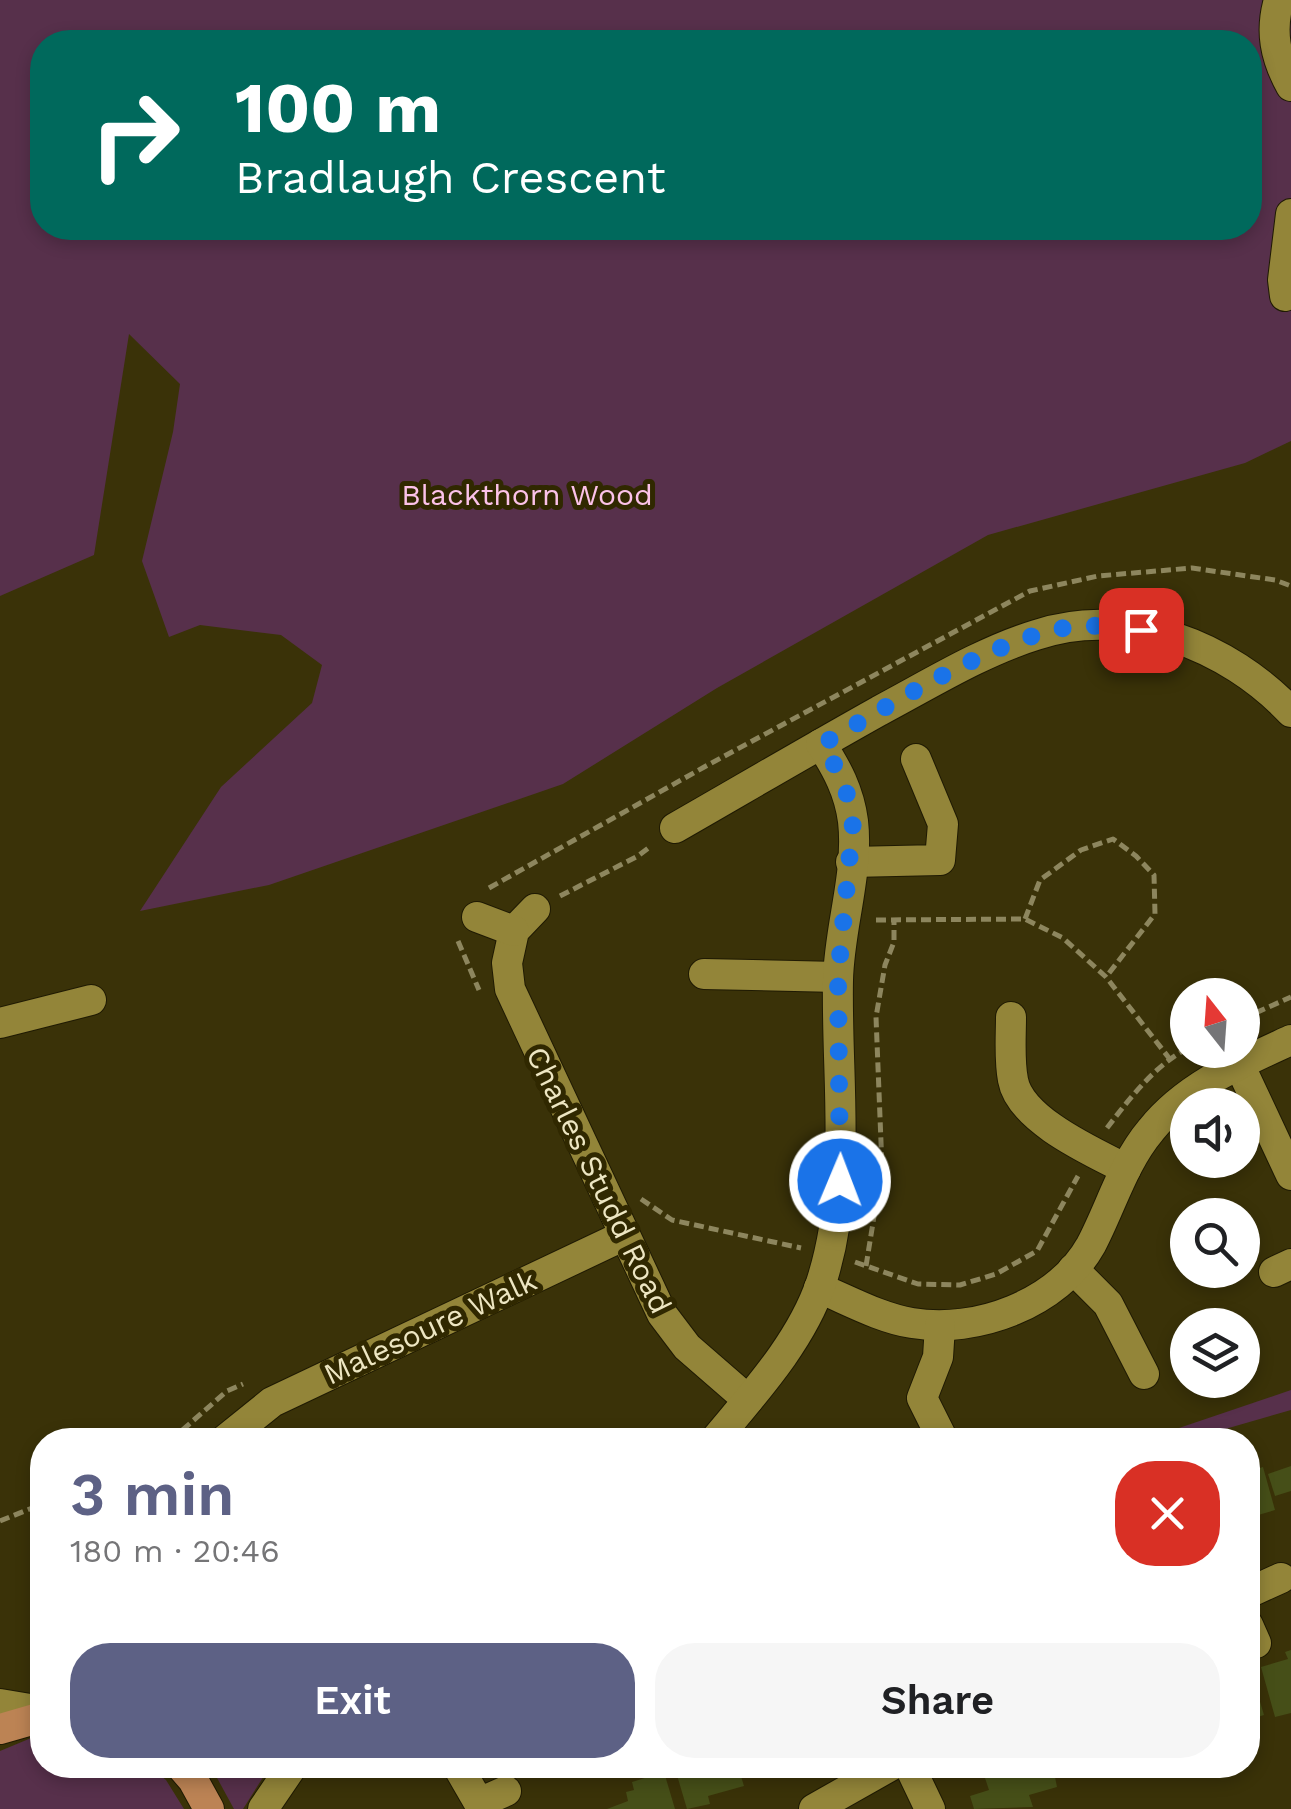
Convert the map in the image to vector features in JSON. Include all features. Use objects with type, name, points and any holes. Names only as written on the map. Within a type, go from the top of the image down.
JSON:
[{"type":"main road","points":[[0,1729],[30,1718]]},
{"type":"main road","points":[[191,1778],[209,1809]]},
{"type":"street","points":[[1279,0],[1273,21],[1274,42],[1291,86]]},
{"type":"street","points":[[1285,296],[1284,267],[1291,214]]},
{"type":"street","points":[[675,828],[1004,647],[1039,634],[1079,626],[1161,633],[1205,649],[1266,686],[1291,712]]},
{"type":"street","points":[[725,1428],[788,1347],[819,1288],[830,1254],[840,1181],[838,977],[853,822],[844,781],[822,744]]},
{"type":"street","points":[[851,862],[940,860],[942,824],[916,759]]},
{"type":"street","points":[[472,916],[514,931],[535,909]]},
{"type":"street","name":"Charles Studd Road","points":[[514,931],[507,962],[510,990],[648,1288],[674,1332],[748,1400]]},
{"type":"street","points":[[704,974],[838,977]]},
{"type":"street","points":[[0,1023],[91,1000]]},
{"type":"street","points":[[1010,1017],[1013,1083],[1030,1110],[1064,1136],[1126,1170]]},
{"type":"street","points":[[1260,1054],[1291,1040]]},
{"type":"street","points":[[819,1288],[908,1323],[968,1324],[1020,1307],[1050,1289],[1089,1248],[1148,1132],[1175,1104],[1233,1068]]},
{"type":"street","points":[[1241,1068],[1291,1175]]},
{"type":"street","name":"Malesoure Walk","points":[[247,1428],[272,1402],[625,1235]]},
{"type":"street","points":[[1072,1270],[1108,1304],[1144,1374]]},
{"type":"street","points":[[937,1428],[922,1398],[938,1357],[940,1326]]},
{"type":"street","points":[[1260,1588],[1281,1578]]},
{"type":"street","points":[[0,1704],[30,1711]]},
{"type":"street","points":[[263,1809],[284,1778]]},
{"type":"street","points":[[465,1778],[479,1803],[506,1791]]},
{"type":"street","points":[[814,1809],[869,1778]]},
{"type":"street","points":[[915,1778],[930,1809]]},
{"type":"path","points":[[485,1004],[472,916],[706,766],[1030,591],[1098,576],[1192,568],[1276,580],[1291,586]]},
{"type":"path","points":[[535,909],[638,856],[675,828]]},
{"type":"path","points":[[1024,919],[1040,880],[1081,850],[1113,839],[1154,875],[1155,914],[1106,976]]},
{"type":"path","points":[[611,1202],[631,1192],[672,1220],[830,1254],[918,1284],[960,1285],[996,1274],[1037,1251],[1091,1151],[1129,1098],[1169,1058],[1106,976],[1063,938],[1024,919],[844,921]]},
{"type":"path","points":[[866,1266],[882,1167],[876,1017],[885,965],[894,942],[894,920]]},
{"type":"path","points":[[1260,1011],[1291,997]]},
{"type":"path","points":[[185,1428],[227,1391],[244,1383]]},
{"type":"path","points":[[0,1521],[30,1509]]},
{"type":"green space","name":"Blackthorn Wood","points":[[0,0],[1291,0],[1291,441],[1245,463],[988,535],[717,688],[563,784],[269,885],[140,911],[221,787],[312,703],[322,665],[281,635],[200,625],[169,637],[142,561],[173,432],[180,384],[129,334],[94,555],[0,596]]},
{"type":"green space","points":[[1291,1390],[1291,1410],[1229,1428],[1179,1428]]},
{"type":"green space","points":[[30,1738],[30,1778],[163,1778],[184,1809],[0,1809],[0,1751]]},
{"type":"green space","points":[[217,1778],[263,1778],[243,1809],[234,1809]]},
{"type":"building","points":[[1291,1466],[1291,1491],[1275,1496],[1268,1474]]},
{"type":"building","points":[[1263,1467],[1275,1510],[1260,1514]]},
{"type":"building","points":[[1291,1650],[1291,1713],[1275,1717],[1261,1667],[1288,1659],[1285,1652]]},
{"type":"building","points":[[666,1778],[675,1809],[607,1809],[628,1801],[626,1792],[634,1790],[632,1782]]},
{"type":"building","points":[[678,1778],[742,1778],[744,1786],[708,1796],[710,1804],[687,1809]]},
{"type":"building","points":[[985,1778],[1055,1778],[1057,1787],[1029,1795],[1033,1807],[974,1809],[970,1796],[989,1790]]},
{"type":"route","points":[[840,1181],[838,977],[853,822],[844,781],[822,744],[959,669],[1039,634],[1079,626],[1141,630]]}]
